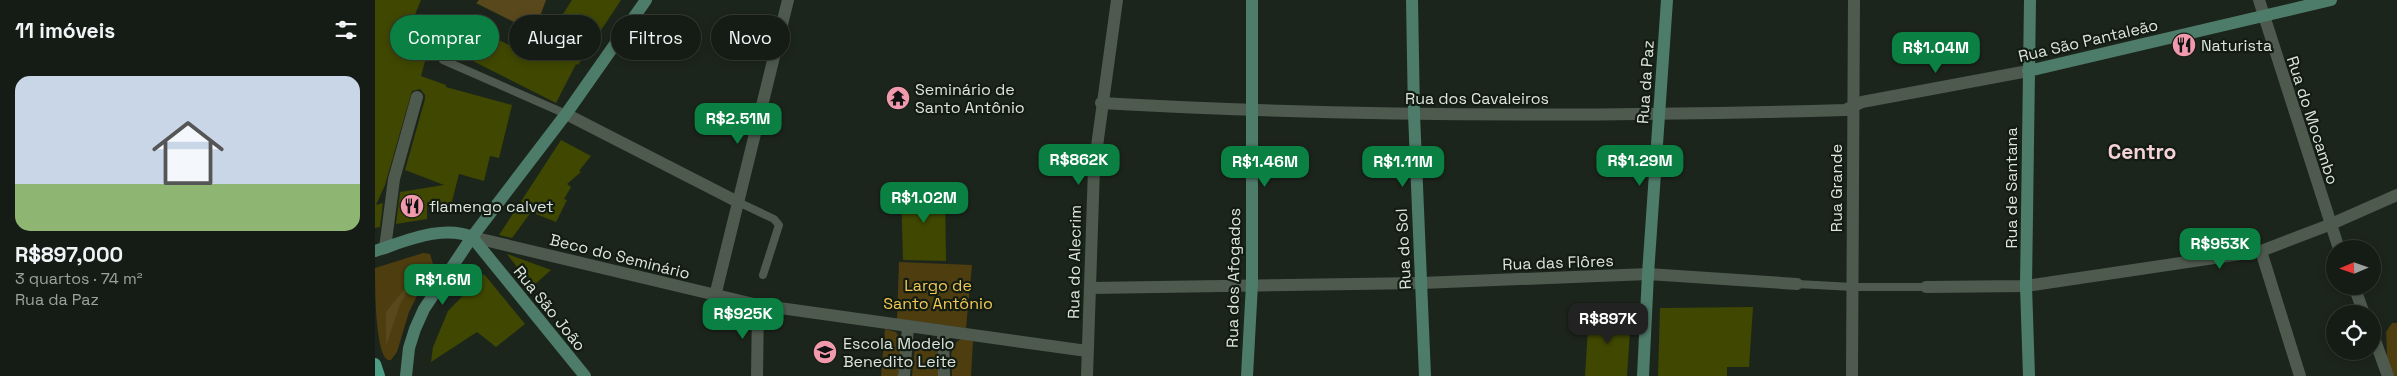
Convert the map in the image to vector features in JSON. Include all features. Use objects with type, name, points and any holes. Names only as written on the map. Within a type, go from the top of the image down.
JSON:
[{"type":"main road","points":[[375,364],[379,376]]},
{"type":"street","points":[[406,376],[409,348],[424,309],[472,237],[566,114],[646,0]]},
{"type":"street","points":[[715,296],[788,0]]},
{"type":"street","name":"Rua do Alecrim","points":[[1087,376],[1094,168],[1101,104],[1117,0]]},
{"type":"street","name":"Rua dos Afogados","points":[[1247,376],[1251,284],[1252,0]]},
{"type":"street","name":"Rua do Sol","points":[[1412,0],[1414,114],[1425,376]]},
{"type":"street","name":"Rua da Paz","points":[[1643,376],[1658,115],[1667,0]]},
{"type":"street","name":"Rua Grande","points":[[1852,376],[1853,0]]},
{"type":"street","name":"Rua de Santana","points":[[2029,376],[2026,286],[2030,0]]},
{"type":"street","name":"Rua do Mocambo","points":[[2259,0],[2335,240]]},
{"type":"street","name":"Rua São Pantaleão","points":[[1852,106],[1862,102],[2028,71],[2331,0]]},
{"type":"street","points":[[417,97],[394,179],[380,249],[447,232],[463,233],[472,237]]},
{"type":"street","name":"Rua dos Cavaleiros","points":[[1101,104],[1251,111],[1658,115],[1845,110],[1852,106]]},
{"type":"street","points":[[566,114],[738,202]]},
{"type":"street","name":"Rua das Flôres","points":[[1926,287],[2026,286],[2261,251],[2329,225],[2397,195]]},
{"type":"street","name":"Beco do Seminário","points":[[472,237],[758,305],[1087,351]]},
{"type":"street","name":"Rua São João","points":[[472,237],[585,376]]},
{"type":"street","points":[[2261,251],[2299,376]]},
{"type":"street","name":"Rua das Flôres","points":[[1091,288],[1251,284],[1421,284],[1648,274],[1797,284]]},
{"type":"street","points":[[757,376],[758,305]]},
{"type":"street","points":[[904,376],[908,327]]},
{"type":"street","points":[[943,332],[944,376]]},
{"type":"street","points":[[2381,356],[2388,376]]},
{"type":"lane","points":[[443,60],[566,114]]},
{"type":"lane","points":[[738,202],[773,218],[779,225],[763,275]]},
{"type":"lane","name":"Rua das Flôres","points":[[1797,284],[1853,288],[1926,287]]},
{"type":"green space","points":[[423,253],[430,254],[433,264],[409,312],[397,352],[391,360],[386,358],[379,337],[375,268]]},
{"type":"green space","name":"Largo de Santo Antônio","points":[[899,262],[972,265],[966,328],[897,319]]},
{"type":"green space","points":[[2392,323],[2397,323],[2397,376],[2388,376],[2386,332]]},
{"type":"green space","points":[[885,329],[896,332],[901,341],[898,376],[881,376]]},
{"type":"green space","points":[[924,339],[930,340],[937,345],[939,376],[912,376],[915,345]]},
{"type":"green space","points":[[962,339],[973,341],[971,376],[952,376],[952,349],[957,341]]},
{"type":"shaded area","points":[[479,0],[546,0],[540,15],[509,15],[509,20],[476,3]]},
{"type":"shaded area","points":[[421,268],[400,304],[386,346],[386,312]]},
{"type":"building","points":[[375,0],[421,0],[415,15],[390,15],[390,60],[425,60],[421,76],[446,85],[446,87],[512,105],[499,158],[490,156],[484,181],[459,174],[450,209],[427,203],[427,219],[396,224],[400,192],[444,185],[405,170],[425,99],[425,95],[420,89],[412,91],[385,185],[376,205],[383,203],[380,227],[375,228]]},
{"type":"building","points":[[572,0],[621,0],[601,30],[601,15],[562,15]]},
{"type":"building","points":[[499,40],[509,45],[509,60],[581,60],[578,65],[576,64],[556,103],[471,60],[499,60]]},
{"type":"building","points":[[561,140],[591,156],[579,171],[581,172],[567,184],[571,187],[564,199],[567,200],[556,222],[531,212],[512,238],[499,235]]},
{"type":"building","points":[[945,188],[946,261],[903,260],[901,189]]},
{"type":"building","points":[[507,254],[551,270],[532,287]]},
{"type":"building","points":[[484,274],[525,324],[496,347],[477,332],[431,362],[433,347],[448,311]]},
{"type":"building","points":[[1753,307],[1749,367],[1727,367],[1727,376],[1658,376],[1660,308]]},
{"type":"building","points":[[1589,313],[1631,316],[1627,376],[1585,376]]},
{"type":"place","name":"Naturista","points":[[2184,45]]},
{"type":"place","name":"Seminário de Santo Antônio","points":[[898,98]]},
{"type":"place","name":"flamengo calvet","points":[[412,206]]},
{"type":"place","name":"Escola Modelo Benedito Leite","points":[[825,352]]},
{"type":"district","name":"Centro","points":[[2142,152]]}]
